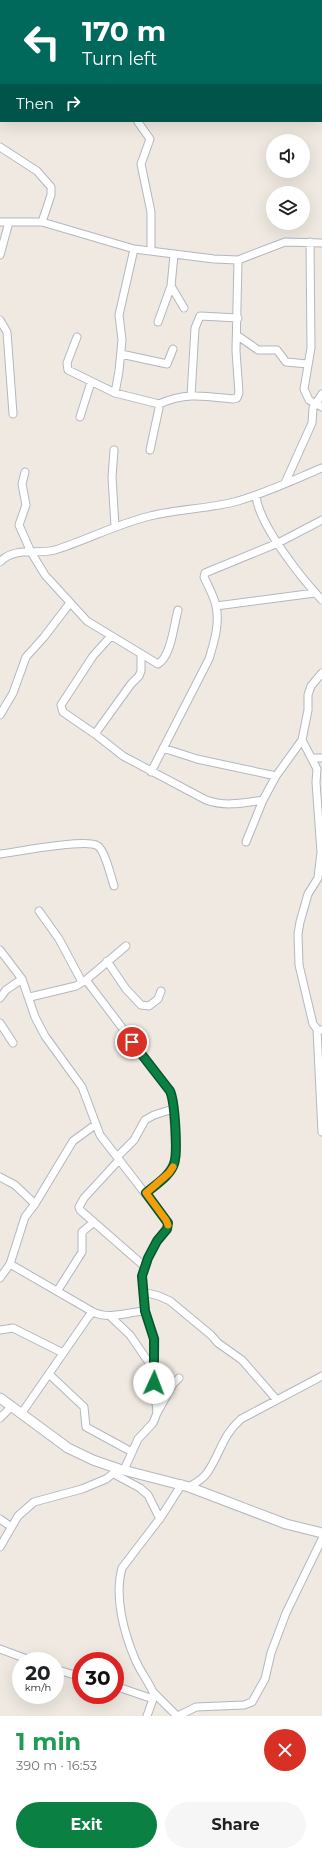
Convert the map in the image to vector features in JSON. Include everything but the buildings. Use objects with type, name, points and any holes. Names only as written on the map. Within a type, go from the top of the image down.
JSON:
[{"type":"street","points":[[138,122],[150,139],[141,164],[151,212],[151,251]]},
{"type":"street","points":[[0,147],[37,171],[51,188],[51,195],[42,222]]},
{"type":"street","points":[[0,222],[42,222],[134,249],[174,255],[238,260],[285,242],[322,243]]},
{"type":"street","points":[[0,255],[9,222]]},
{"type":"street","points":[[310,242],[311,316],[308,364],[304,389],[309,400],[319,406]]},
{"type":"street","points":[[115,393],[122,340],[119,315],[134,249]]},
{"type":"street","points":[[158,322],[171,286],[174,255]]},
{"type":"street","points":[[77,336],[66,367],[68,370],[115,393],[158,404],[174,397],[191,396],[233,400],[237,398],[239,393],[236,351],[238,336],[238,260]]},
{"type":"street","points":[[171,286],[184,308]]},
{"type":"street","points":[[191,396],[195,328],[200,316],[238,318]]},
{"type":"street","points":[[0,320],[7,332],[13,414]]},
{"type":"street","points":[[238,336],[258,350],[277,350],[286,362],[308,364]]},
{"type":"street","points":[[121,354],[167,364],[173,350]]},
{"type":"street","points":[[80,417],[91,382]]},
{"type":"street","points":[[285,483],[312,423],[312,411],[319,406],[322,394]]},
{"type":"street","points":[[150,450],[159,408],[158,404]]},
{"type":"street","points":[[114,450],[112,477],[115,526]]},
{"type":"street","points":[[0,562],[10,554],[52,550],[115,526],[151,516],[199,509],[256,496],[322,468]]},
{"type":"street","points":[[25,472],[22,484],[26,505],[19,523],[31,552],[45,575],[87,621],[155,664],[160,664],[168,650],[178,610]]},
{"type":"street","points":[[256,496],[261,514],[278,543],[315,593],[322,600]]},
{"type":"street","points":[[150,772],[209,659],[217,625],[216,606],[204,577],[206,571],[278,543],[322,520]]},
{"type":"street","points":[[216,606],[315,593]]},
{"type":"street","points":[[0,715],[13,693],[26,657],[44,637],[70,603]]},
{"type":"street","points":[[111,636],[93,656],[61,705],[63,712],[123,756],[150,772],[206,800],[218,804],[263,800]]},
{"type":"street","points":[[95,734],[131,684],[139,676],[141,671],[141,654]]},
{"type":"street","points":[[246,842],[263,800],[276,776],[302,740],[311,686],[322,673]]},
{"type":"street","points":[[302,740],[317,769],[316,782],[320,809],[322,852],[320,878],[308,894],[303,908],[300,922],[298,949],[299,965],[306,997],[313,1024],[319,1030],[322,1132]]},
{"type":"street","points":[[163,748],[197,759],[276,776]]},
{"type":"street","points":[[312,758],[322,758]]},
{"type":"street","points":[[0,854],[71,844],[92,844],[98,846],[102,853],[114,886]]},
{"type":"street","points":[[39,911],[59,939],[84,981],[170,1091],[173,1101],[176,1156],[174,1165],[169,1173],[146,1193]]},
{"type":"street","points":[[30,997],[68,989],[84,981],[126,946]]},
{"type":"street","points":[[0,950],[22,979],[30,997],[35,1017],[45,1036],[84,1091],[95,1125],[102,1139],[166,1220],[168,1226],[157,1241],[144,1266],[142,1276],[145,1311],[154,1339],[154,1371],[157,1413]]},
{"type":"street","points":[[107,961],[126,989],[145,1007],[149,1006],[158,999],[161,990]]},
{"type":"street","points":[[0,998],[6,990],[22,979]]},
{"type":"street","points":[[0,1023],[13,1043]]},
{"type":"street","points":[[144,1266],[80,1210],[80,1204],[134,1140],[145,1120],[154,1115],[173,1109]]},
{"type":"street","points":[[0,1278],[10,1264],[21,1224],[35,1204],[73,1141],[95,1125]]},
{"type":"street","points":[[0,1177],[15,1185],[35,1204]]},
{"type":"street","points":[[58,1290],[82,1252],[82,1232],[94,1222]]},
{"type":"street","points":[[10,1264],[58,1290],[93,1312],[104,1316],[111,1317],[127,1312],[145,1311]]},
{"type":"street","points":[[143,1292],[159,1296],[170,1301],[212,1335],[218,1343],[242,1360],[276,1399]]},
{"type":"street","points":[[21,1414],[93,1312]]},
{"type":"street","points":[[111,1317],[130,1335],[154,1371]]},
{"type":"street","points":[[0,1330],[13,1328],[63,1353]]},
{"type":"street","points":[[49,1374],[84,1407],[86,1412],[86,1427],[132,1452]]},
{"type":"street","points":[[322,1376],[276,1399],[241,1419],[230,1429],[207,1474],[186,1486],[122,1568],[120,1581],[120,1606],[126,1631],[135,1658],[153,1695],[178,1716],[196,1707],[244,1705],[252,1702],[265,1679],[271,1653],[286,1613],[322,1539]]},
{"type":"street","points":[[0,1547],[10,1526],[25,1508],[34,1502],[82,1490],[119,1471],[132,1452],[138,1439],[153,1422],[173,1384],[179,1378]]},
{"type":"street","points":[[0,1398],[75,1451],[119,1471],[186,1486],[286,1524],[322,1533]]},
{"type":"street","points":[[0,1418],[11,1407]]},
{"type":"street","points":[[119,1471],[148,1495],[160,1518]]},
{"type":"street","points":[[0,1519],[10,1526]]},
{"type":"street","points":[[0,1649],[12,1654]]},
{"type":"street","points":[[124,1688],[153,1695]]},
{"type":"street","points":[[147,1716],[153,1695]]},
{"type":"slow traffic","points":[[168,1225],[146,1193],[169,1173],[173,1167]]},
{"type":"route","points":[[132,1042],[146,1058],[170,1091],[173,1101],[175,1132],[176,1156],[174,1165],[169,1173],[146,1193],[168,1223],[167,1229],[157,1241],[144,1266],[142,1276],[145,1311],[154,1339],[154,1383]]}]
